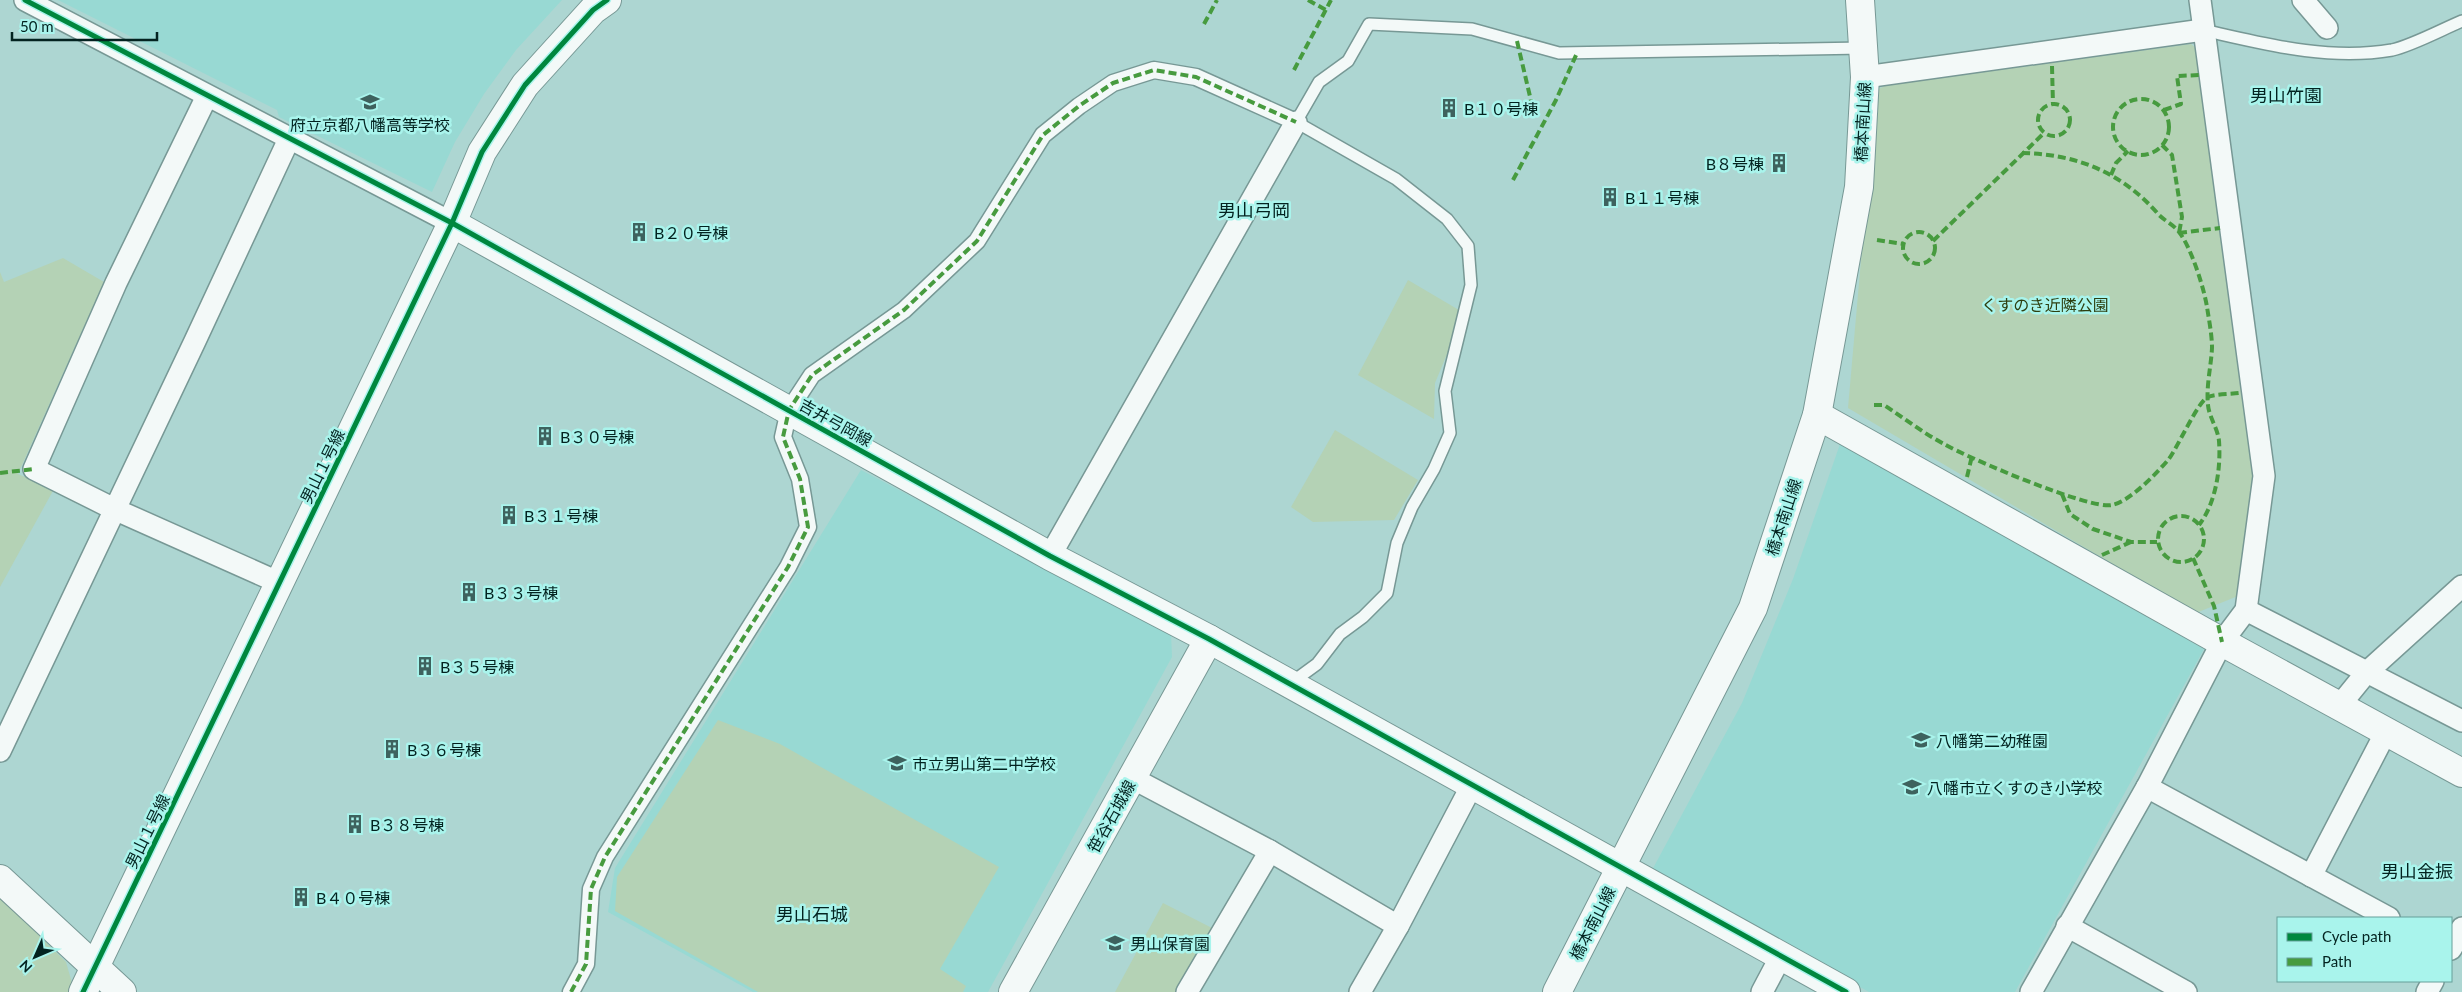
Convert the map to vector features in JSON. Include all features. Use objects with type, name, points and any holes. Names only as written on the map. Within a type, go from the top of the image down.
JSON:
[{"type":"street","points":[[25,0],[452,223]]},
{"type":"street","name":"男山１号線","points":[[89,980],[452,223],[482,152],[525,85],[593,10],[607,0]]},
{"type":"street","name":"橋本南山線","points":[[1557,992],[1754,608],[1817,415],[1859,187],[1865,77],[1860,0]]},
{"type":"street","points":[[2031,992],[2147,787],[2222,642],[2246,610],[2264,476],[2200,0]]},
{"type":"street","points":[[2303,0],[2327,28]]},
{"type":"street","points":[[1865,77],[2203,30]]},
{"type":"street","points":[[571,992],[586,964],[591,889],[605,856],[788,567],[808,527],[800,479],[782,437],[789,410],[812,375],[904,310],[977,241],[1043,135],[1079,106],[1113,82],[1154,70],[1196,77],[1296,122],[1050,556]]},
{"type":"street","points":[[207,96],[116,283],[34,469],[114,509],[280,583]]},
{"type":"street","points":[[0,751],[195,342],[288,139]]},
{"type":"street","name":"吉井弓岡線","points":[[452,223],[1050,556],[1209,639],[1846,992]]},
{"type":"street","points":[[1817,415],[2222,642],[2387,730],[2462,773]]},
{"type":"street","points":[[2340,705],[2366,673],[2462,586]]},
{"type":"street","points":[[2246,610],[2462,721]]},
{"type":"street","name":"笹谷石城線","points":[[1014,992],[1209,639]]},
{"type":"street","points":[[2311,876],[2387,730]]},
{"type":"street","points":[[1132,778],[1270,851],[1398,926]]},
{"type":"street","points":[[1360,992],[1398,926],[1472,785]]},
{"type":"street","points":[[2147,787],[2387,917]]},
{"type":"street","points":[[1187,992],[1270,851]]},
{"type":"street","points":[[0,879],[89,980],[122,992]]},
{"type":"street","points":[[2067,926],[2186,992]]},
{"type":"street","points":[[2452,948],[2462,928]]},
{"type":"street","points":[[1762,992],[1781,956]]},
{"type":"lane","points":[[2203,30],[2283,48],[2343,54],[2393,50],[2462,21]]},
{"type":"lane","points":[[1290,684],[1317,664],[1340,634],[1364,616],[1387,593],[1397,543],[1412,507],[1434,469],[1450,434],[1445,391],[1471,285],[1468,246],[1447,220],[1396,179],[1296,122],[1318,82],[1348,61],[1369,24],[1472,29],[1559,53],[1863,48]]},
{"type":"shaded area","name":"府立京都八幡高等学校","points":[[58,0],[562,0],[516,50],[484,94],[455,142],[432,192],[279,117],[277,110]]},
{"type":"shaded area","name":"八幡市立くすのき小学校","points":[[1840,444],[2204,649],[2015,992],[1869,992],[1651,872],[1742,703],[1793,579]]},
{"type":"shaded area","name":"市立男山第二中学校","points":[[861,470],[1171,633],[1172,657],[988,992],[753,992],[608,912],[615,868]]},
{"type":"green space","name":"くすのき近隣公園","points":[[2191,44],[2202,53],[2254,477],[2238,596],[2196,613],[1848,408],[1876,90],[1887,85]]},
{"type":"green space","points":[[63,258],[104,282],[18,474],[54,489],[0,587],[0,272],[4,282]]},
{"type":"green space","points":[[1408,280],[1464,313],[1435,383],[1434,419],[1358,375]]},
{"type":"green space","points":[[1335,430],[1418,480],[1394,520],[1313,522],[1291,507]]},
{"type":"green space","points":[[718,720],[780,744],[999,867],[940,969],[966,986],[963,992],[758,992],[615,911],[617,877]]},
{"type":"green space","points":[[0,897],[66,962],[72,983],[68,992],[0,992]]},
{"type":"green space","points":[[1163,903],[1212,928],[1176,992],[1115,992]]},
{"type":"marked path","points":[[1204,24],[1217,0]]},
{"type":"marked path","points":[[1308,0],[1326,10]]},
{"type":"marked path","points":[[1294,70],[1331,0]]},
{"type":"marked path","points":[[1517,41],[1532,105]]},
{"type":"marked path","points":[[1513,180],[1556,100],[1577,53]]},
{"type":"marked path","points":[[2052,66],[2053,105]]},
{"type":"marked path","points":[[571,992],[586,964],[591,889],[605,857],[788,567],[808,527],[800,479],[783,437],[789,410],[812,375],[904,310],[977,241],[1043,135],[1079,106],[1113,83],[1154,70],[1196,77],[1296,122]]},
{"type":"marked path","points":[[2164,110],[2181,104],[2177,76],[2199,75]]},
{"type":"marked path","points":[[2141,99],[2152,101],[2161,107],[2167,116],[2169,127],[2167,138],[2161,147],[2152,153],[2141,155],[2130,153],[2121,147],[2115,138],[2113,127],[2115,116],[2121,107],[2130,101],[2141,99]]},
{"type":"marked path","points":[[2054,104],[2060,105],[2065,109],[2069,114],[2070,120],[2069,126],[2065,131],[2060,135],[2054,136],[2048,135],[2043,131],[2039,126],[2038,120],[2039,114],[2043,109],[2048,105],[2054,104]]},
{"type":"marked path","points":[[1933,241],[2044,133]]},
{"type":"marked path","points":[[2162,145],[2172,155],[2182,217],[2179,233]]},
{"type":"marked path","points":[[2111,175],[2116,163],[2128,151]]},
{"type":"marked path","points":[[2022,153],[2062,157],[2080,162],[2114,177],[2145,200],[2161,217],[2175,227],[2188,247],[2203,289],[2212,338],[2208,405],[2219,441],[2216,485],[2210,506],[2199,525]]},
{"type":"marked path","points":[[2179,233],[2220,228]]},
{"type":"marked path","points":[[1919,232],[1925,233],[1930,237],[1934,242],[1935,248],[1934,254],[1930,259],[1925,263],[1919,264],[1913,263],[1908,259],[1904,254],[1903,248],[1904,242],[1908,237],[1913,233],[1919,232]]},
{"type":"marked path","points":[[1877,240],[1904,244]]},
{"type":"marked path","points":[[1874,405],[1884,405],[1936,440],[2002,471],[2080,500],[2112,505],[2119,503],[2134,493],[2168,460],[2204,400],[2214,395],[2239,393]]},
{"type":"marked path","points":[[1967,477],[1972,456]]},
{"type":"marked path","points":[[0,473],[34,469]]},
{"type":"marked path","points":[[2062,494],[2070,514],[2093,529],[2131,542],[2157,542]]},
{"type":"marked path","points":[[2177,516],[2185,516],[2194,520],[2200,526],[2204,539],[2200,552],[2194,558],[2185,562],[2177,562],[2168,558],[2162,552],[2158,543],[2158,535],[2162,526],[2168,520],[2177,516]]},
{"type":"marked path","points":[[2102,555],[2131,542]]},
{"type":"marked path","points":[[2193,558],[2214,606],[2222,642]]},
{"type":"cycle path","points":[[25,0],[452,223],[1050,556],[1209,639],[1846,992]]},
{"type":"cycle path","points":[[83,992],[452,223],[482,152],[525,85],[593,10],[607,0]]},
{"type":"place","name":"府立京都八幡高等学校","points":[[370,102]]},
{"type":"place","name":"B１０号棟","points":[[1449,108]]},
{"type":"place","name":"B８号棟","points":[[1779,163]]},
{"type":"place","name":"B１１号棟","points":[[1610,197]]},
{"type":"place","name":"B２０号棟","points":[[639,232]]},
{"type":"place","name":"B３０号棟","points":[[545,436]]},
{"type":"place","name":"B３１号棟","points":[[509,515]]},
{"type":"place","name":"B３３号棟","points":[[469,592]]},
{"type":"place","name":"B３５号棟","points":[[425,666]]},
{"type":"place","name":"八幡第二幼稚園","points":[[1921,740]]},
{"type":"place","name":"B３６号棟","points":[[392,749]]},
{"type":"place","name":"市立男山第二中学校","points":[[897,763]]},
{"type":"place","name":"八幡市立くすのき小学校","points":[[1912,787]]},
{"type":"place","name":"B３８号棟","points":[[355,824]]},
{"type":"place","name":"B４０号棟","points":[[301,897]]},
{"type":"place","name":"男山保育園","points":[[1115,943]]},
{"type":"district","name":"男山竹園","points":[[2286,95]]},
{"type":"district","name":"男山弓岡","points":[[1254,210]]},
{"type":"district","name":"男山金振","points":[[2417,871]]},
{"type":"district","name":"男山石城","points":[[812,914]]}]
